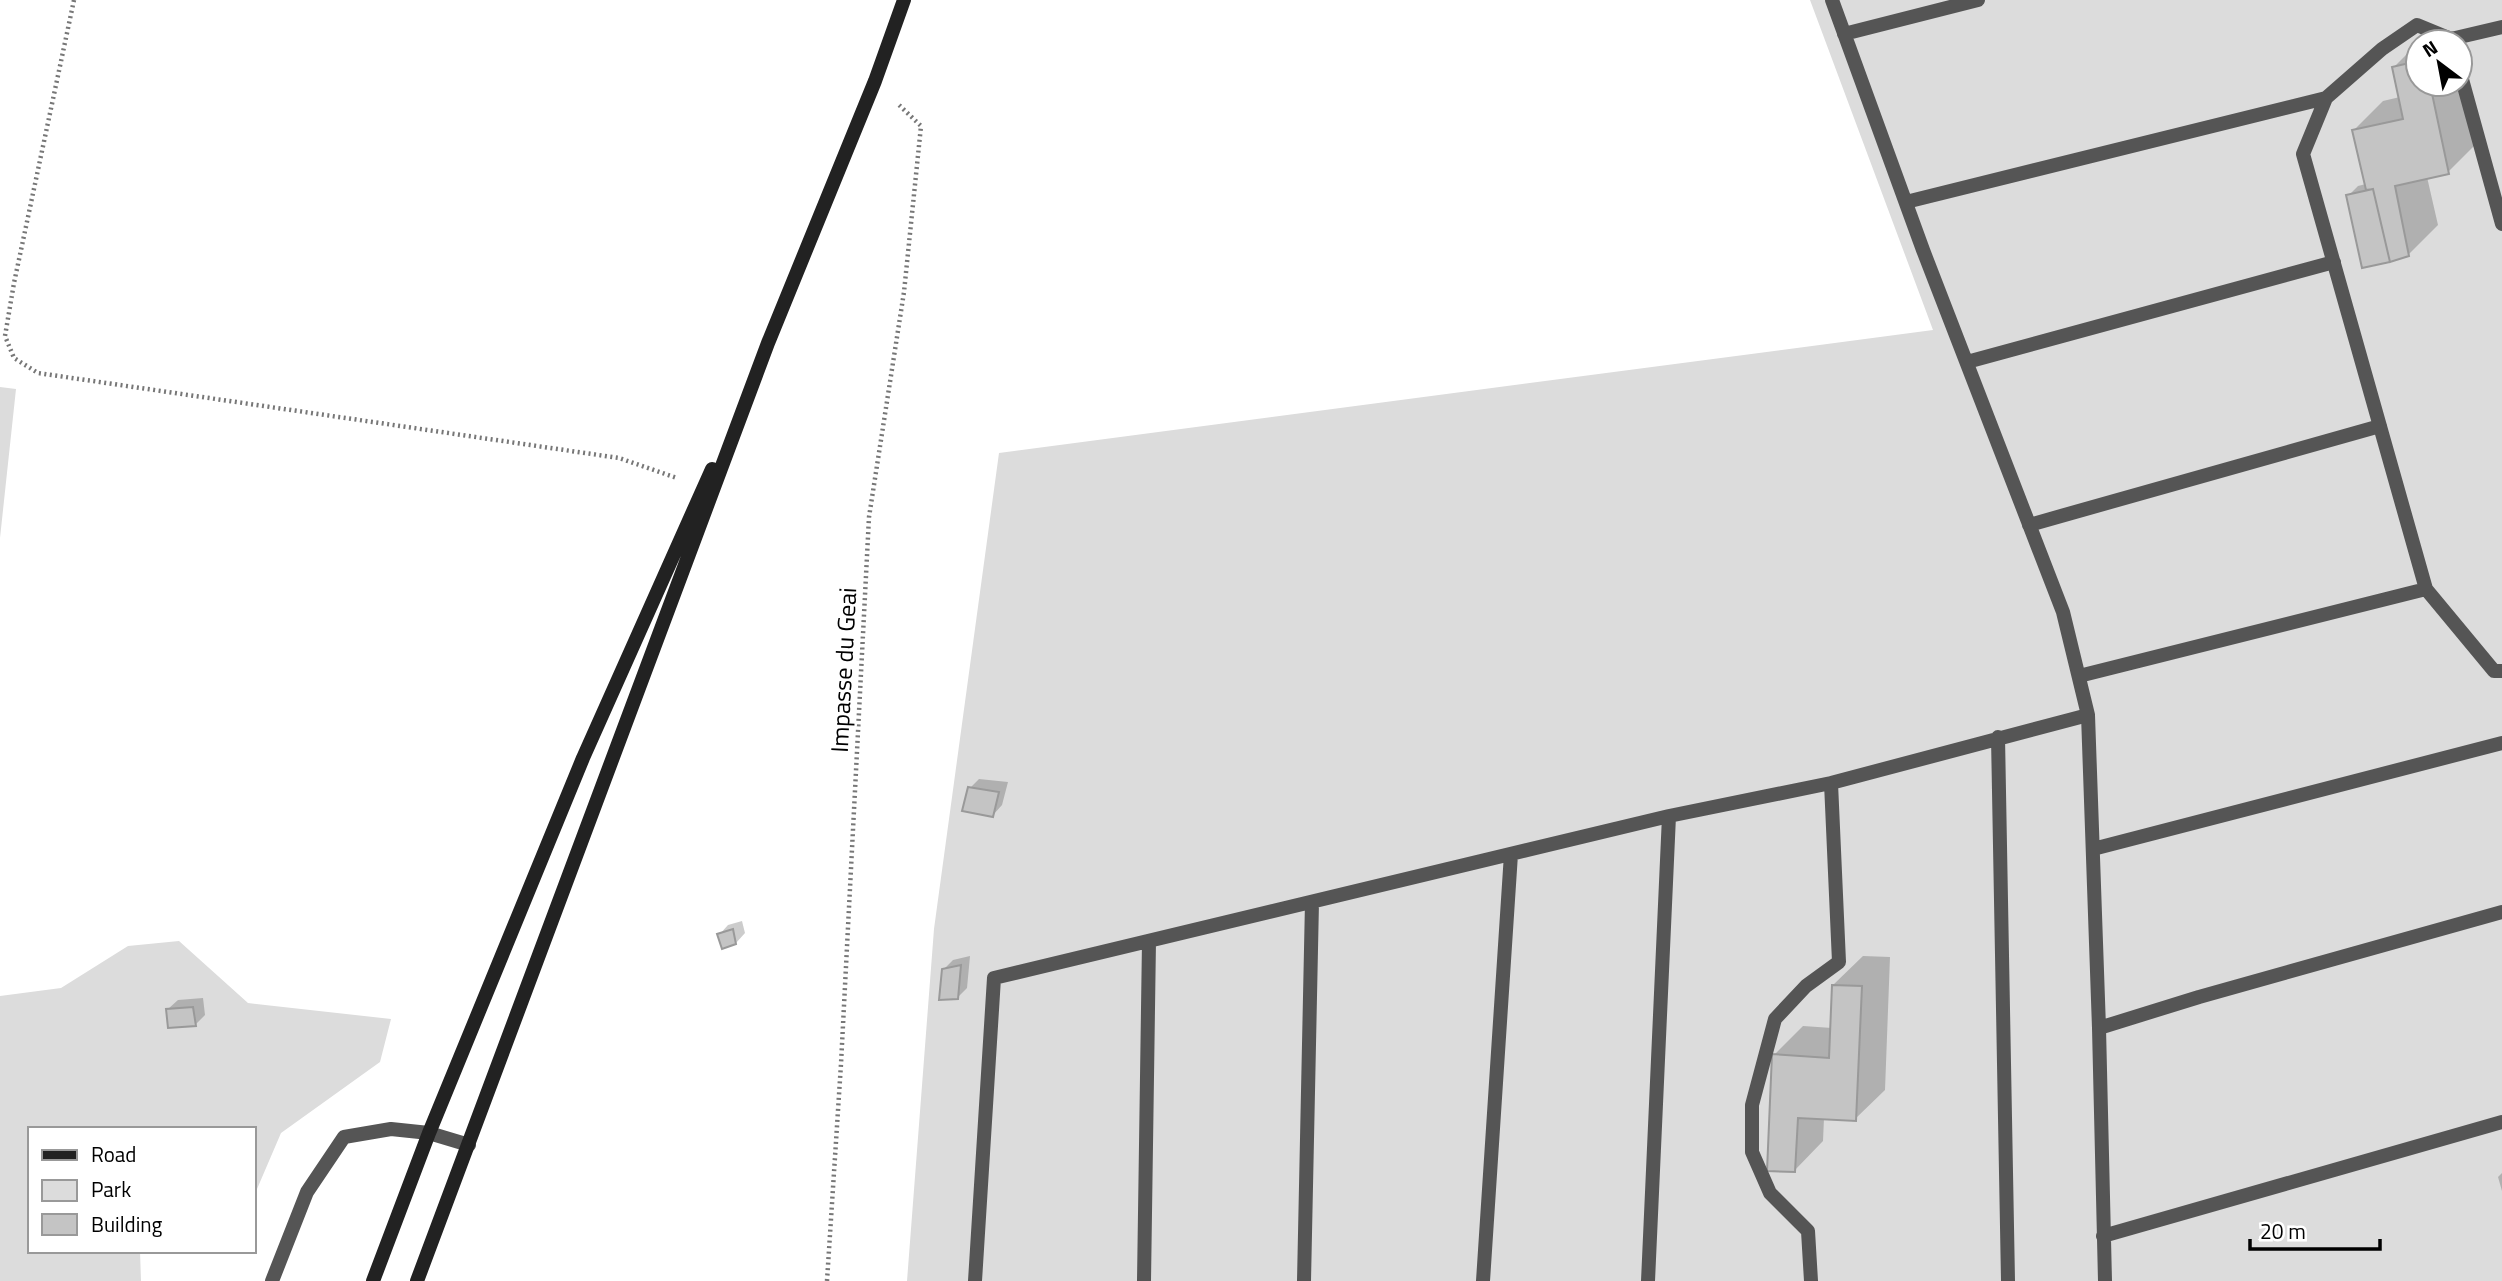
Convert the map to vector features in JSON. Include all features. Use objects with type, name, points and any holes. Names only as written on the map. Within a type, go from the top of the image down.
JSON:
[{"type":"main road","points":[[373,1281],[429,1133],[583,758],[768,343],[876,81],[904,0]]},
{"type":"main road","points":[[417,1281],[768,343]]},
{"type":"street","points":[[1832,0],[1906,202],[2063,612],[2088,715],[2105,1281]]},
{"type":"street","points":[[1844,34],[1978,0]]},
{"type":"street","points":[[2474,35],[2502,27]]},
{"type":"street","points":[[2404,34],[2382,49],[2326,98],[2303,153],[2426,589],[2494,671],[2502,671]]},
{"type":"street","points":[[1906,202],[2326,98]]},
{"type":"street","points":[[2468,98],[2502,224]]},
{"type":"street","points":[[1967,362],[2334,262]]},
{"type":"street","points":[[2029,525],[2380,426]]},
{"type":"street","points":[[2079,676],[2426,589]]},
{"type":"street","points":[[975,1281],[994,978],[1669,816],[1831,783],[2088,715]]},
{"type":"street","points":[[1998,737],[2008,1281]]},
{"type":"street","points":[[2093,849],[2502,743]]},
{"type":"street","points":[[1811,1281],[1808,1231],[1770,1193],[1752,1152],[1752,1105],[1775,1019],[1805,986],[1839,962],[1831,783]]},
{"type":"street","points":[[1648,1281],[1669,816]]},
{"type":"street","points":[[1483,1281],[1511,854]]},
{"type":"street","points":[[1304,1281],[1312,902]]},
{"type":"street","points":[[2099,1028],[2199,997],[2502,912]]},
{"type":"street","points":[[1144,1281],[1149,941]]},
{"type":"street","points":[[2104,1236],[2502,1122]]},
{"type":"street","points":[[272,1281],[307,1192],[344,1137],[391,1129],[429,1133],[469,1145]]},
{"type":"path","points":[[74,0],[5,336],[14,358],[38,373],[620,458],[704,488]]},
{"type":"path","name":"Impasse du Geai","points":[[827,1281],[869,517],[904,292],[920,126],[876,81]]},
{"type":"green space","points":[[1810,0],[2502,0],[2502,1281],[907,1281],[934,929],[999,453],[1933,330]]},
{"type":"green space","points":[[0,387],[16,389],[0,538]]},
{"type":"green space","points":[[179,941],[248,1003],[391,1019],[380,1062],[281,1133],[256,1191],[256,1127],[28,1127],[28,1253],[140,1253],[141,1281],[0,1281],[0,996],[61,988],[128,946]]},
{"type":"building","points":[[2404,64],[2404,98],[2433,98],[2449,174],[2395,186],[2409,256],[2390,262],[2373,189],[2366,190],[2352,130],[2403,119],[2392,67]]},
{"type":"building","points":[[2373,189],[2390,262],[2362,268],[2346,195]]},
{"type":"building","points":[[968,787],[999,792],[993,817],[962,811]]},
{"type":"building","points":[[733,929],[736,944],[722,949],[717,934]]},
{"type":"building","points":[[961,965],[958,999],[939,1000],[942,969]]},
{"type":"building","points":[[1832,985],[1862,986],[1856,1121],[1798,1118],[1795,1172],[1767,1171],[1772,1054],[1829,1058]]},
{"type":"building","points":[[193,1007],[196,1026],[168,1028],[166,1009]]}]
